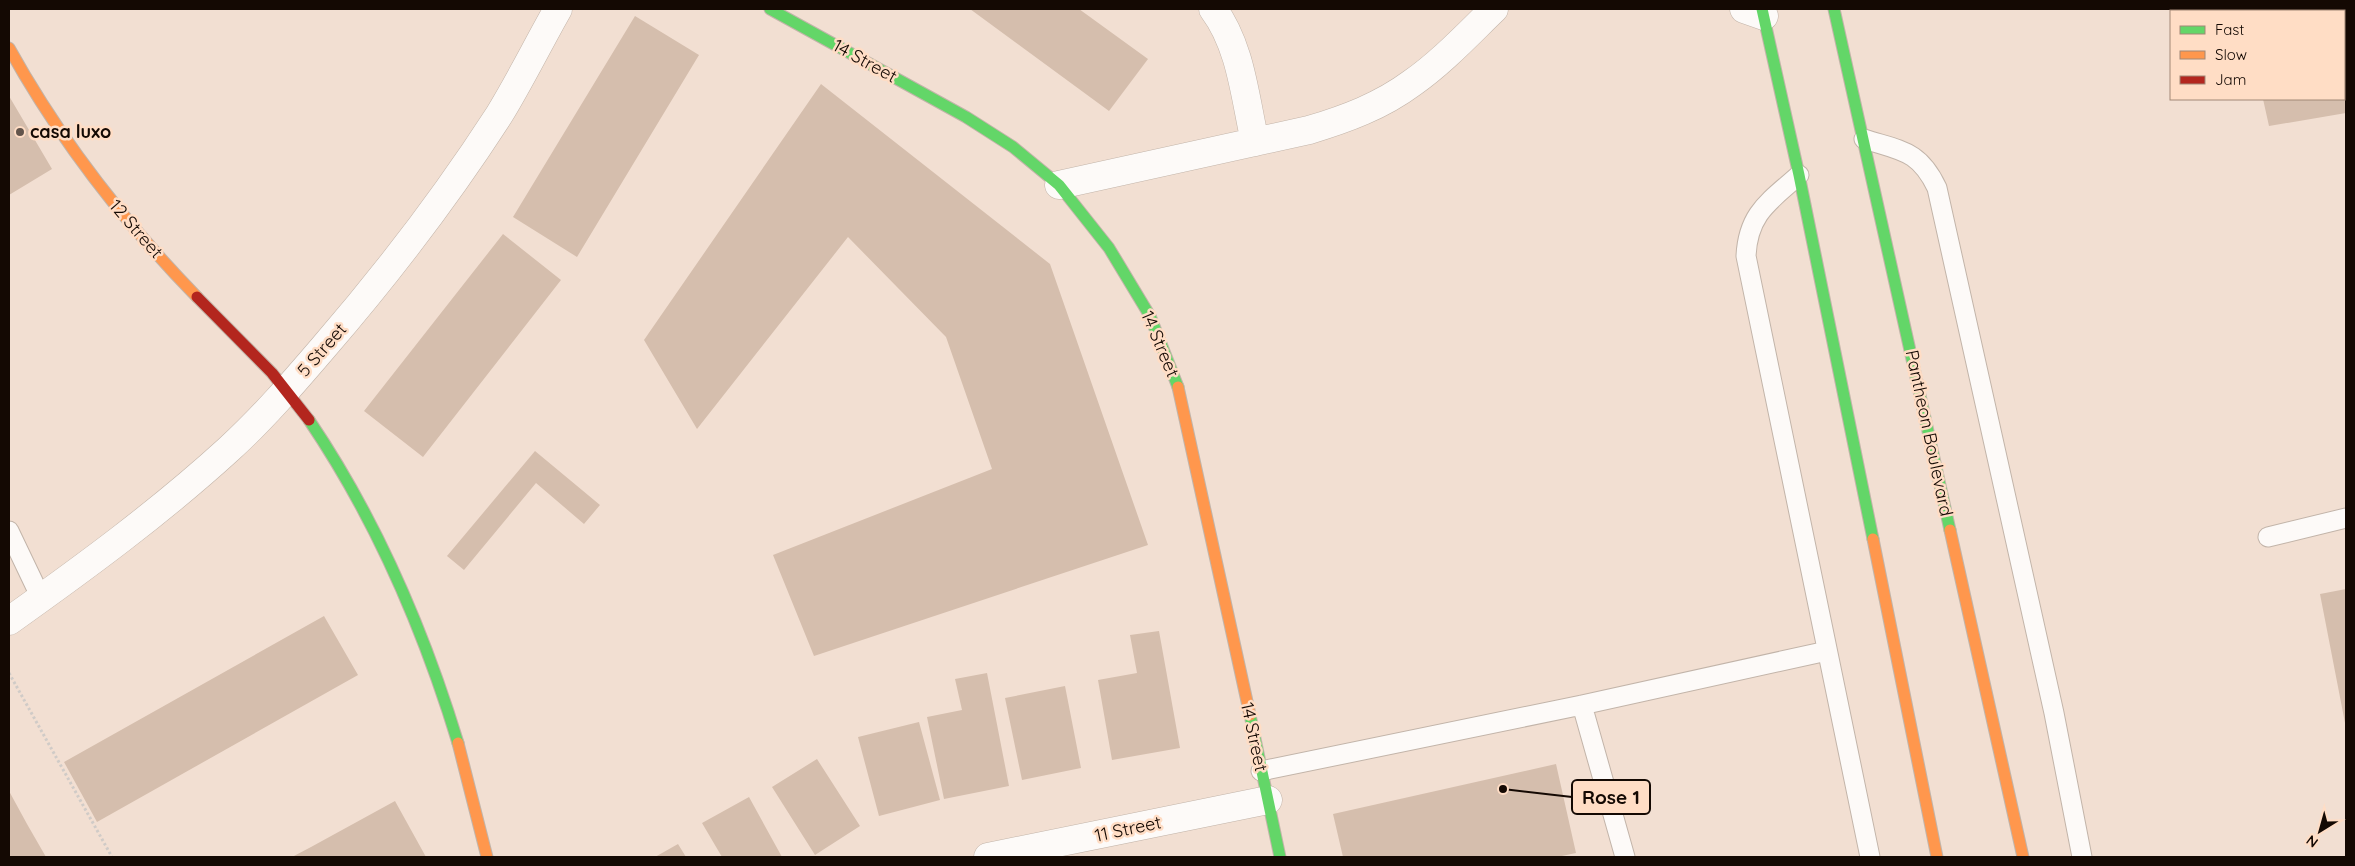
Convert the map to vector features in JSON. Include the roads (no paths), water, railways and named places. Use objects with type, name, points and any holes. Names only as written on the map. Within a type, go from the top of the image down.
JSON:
[{"type":"street","name":"5 Street","points":[[9,621],[170,501],[230,447],[287,390],[358,308],[433,214],[499,113],[558,9]]},
{"type":"street","name":"14 Street","points":[[770,9],[966,117],[1013,147],[1059,185],[1109,248],[1150,316],[1179,390],[1225,594],[1280,857]]},
{"type":"street","points":[[1213,9],[1229,34],[1235,51],[1255,142]]},
{"type":"street","points":[[1059,185],[1255,142],[1346,119],[1380,103],[1413,83],[1494,9]]},
{"type":"street","name":"Pantheon Boulevard","points":[[1834,9],[2023,857]]},
{"type":"street","points":[[1756,11],[1799,175],[1936,857]]},
{"type":"street","name":"12 Street","points":[[9,48],[64,137],[112,203],[166,264],[287,390],[327,447],[363,507],[396,574],[444,696],[463,758],[487,857]]},
{"type":"street","name":"11 Street","points":[[988,857],[1268,800]]},
{"type":"lane","points":[[1864,139],[1914,156],[1928,170],[1937,188],[2054,713],[2082,857]]},
{"type":"lane","points":[[1799,175],[1765,206],[1753,220],[1747,238],[1746,256],[1870,857]]},
{"type":"lane","points":[[2268,536],[2346,518]]},
{"type":"lane","points":[[9,531],[41,598]]},
{"type":"lane","points":[[1261,771],[1582,705],[1827,651]]},
{"type":"lane","points":[[1582,705],[1625,857]]},
{"type":"place","name":"casa luxo","points":[[20,132]]},
{"type":"place","name":"Rose 1","points":[[1503,789]]}]
